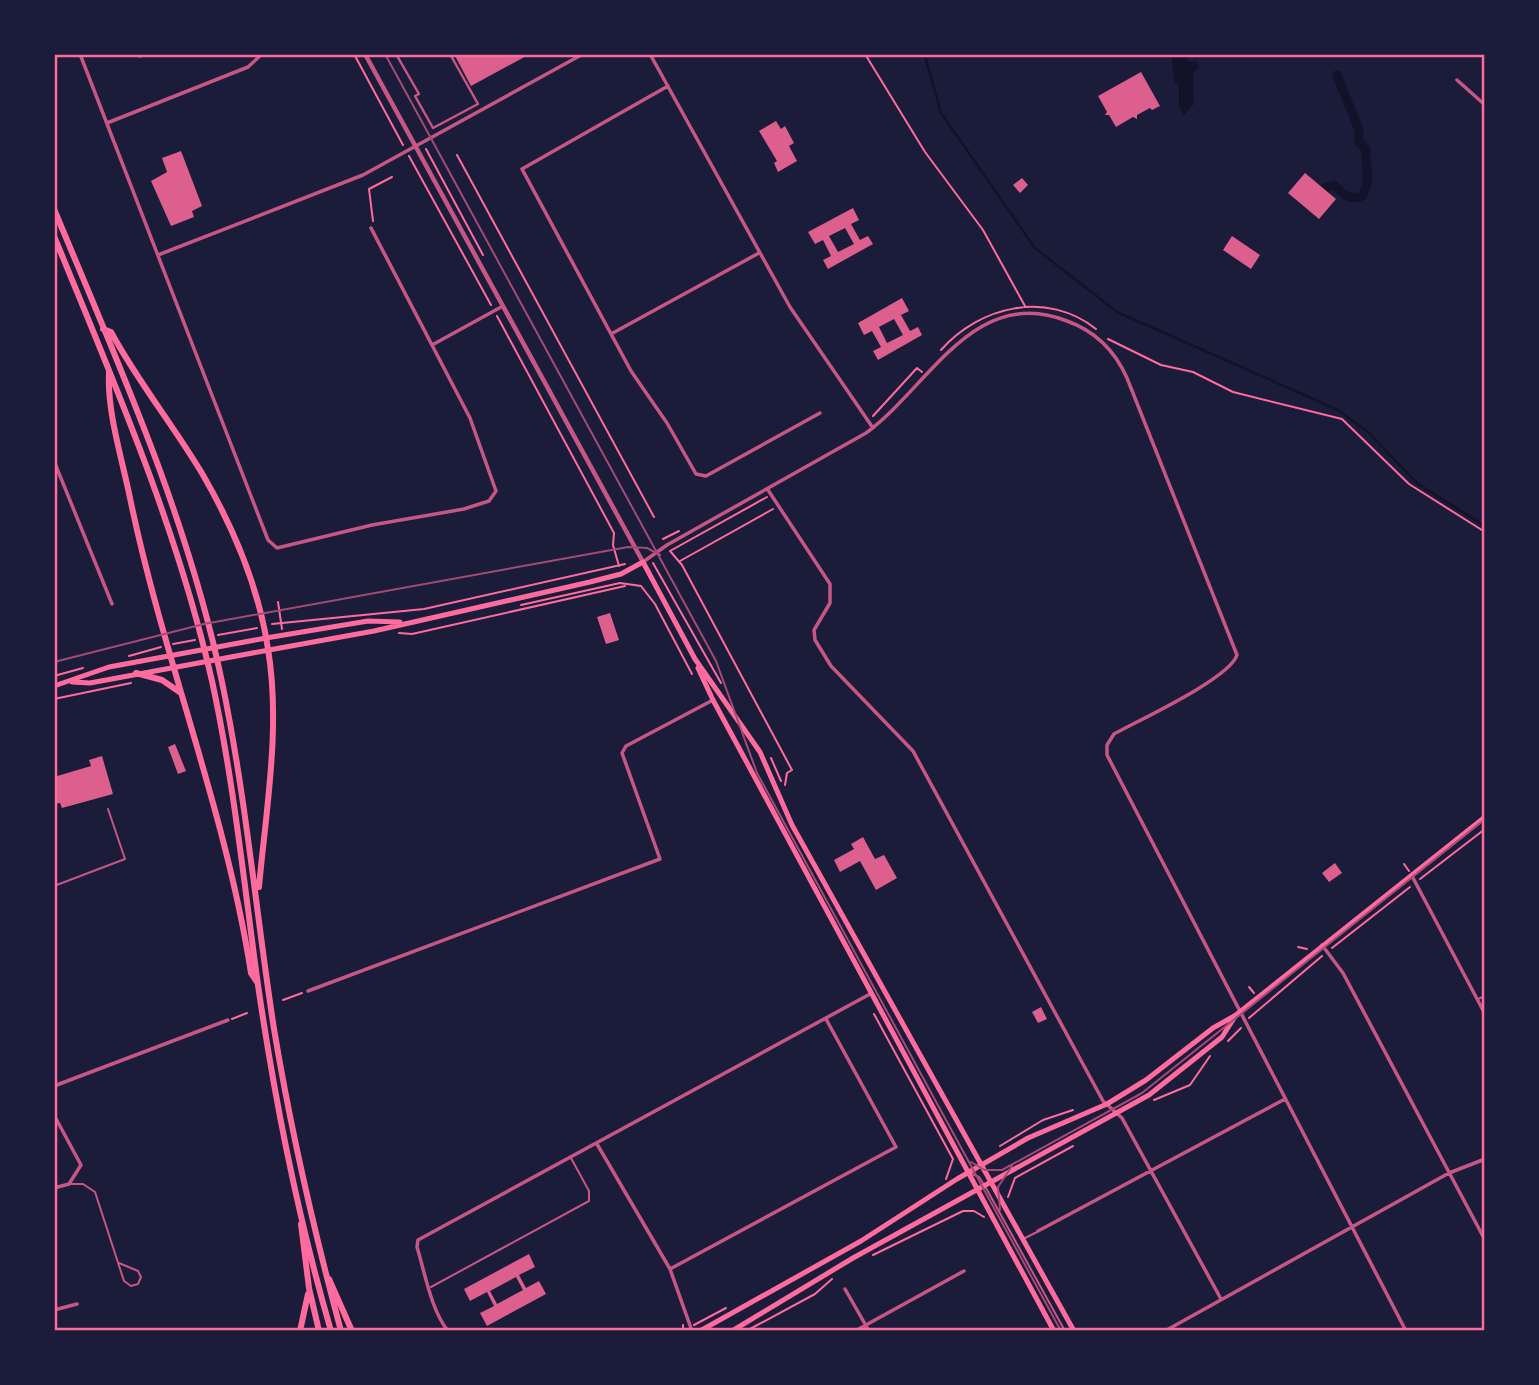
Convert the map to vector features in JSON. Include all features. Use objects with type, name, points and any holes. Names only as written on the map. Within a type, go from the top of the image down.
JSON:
[{"type":"highway","points":[[54,209],[163,482],[202,602],[222,681],[241,782],[284,1087],[341,1331]]},
{"type":"highway","points":[[54,236],[150,475],[192,604],[212,684],[233,793],[258,984],[278,1109],[301,1215],[331,1331]]},
{"type":"highway","points":[[103,329],[111,332],[157,401],[211,491],[236,543],[267,638],[273,724],[258,900]]},
{"type":"highway","points":[[109,371],[115,422],[136,528],[235,894],[251,973],[258,984]]},
{"type":"highway","points":[[136,673],[162,680],[183,694]]},
{"type":"highway","points":[[301,1215],[300,1236],[319,1331]]},
{"type":"highway","points":[[326,1275],[335,1288],[352,1331]]},
{"type":"highway","points":[[300,1331],[309,1288]]},
{"type":"main road","points":[[69,681],[90,682],[374,631],[621,574],[643,562],[695,659],[713,700],[970,1171],[1022,1240],[1074,1331]]},
{"type":"main road","points":[[54,685],[89,672],[267,638],[368,621],[407,622]]},
{"type":"main road","points":[[695,659],[760,752],[792,825],[980,1165],[984,1187],[1054,1331]]},
{"type":"main road","points":[[700,1331],[861,1241],[1001,1150],[1107,1104],[1238,1014],[1485,817]]},
{"type":"main road","points":[[732,1331],[839,1266],[984,1187],[1014,1175],[1149,1095],[1223,1037],[1238,1014]]},
{"type":"street","points":[[80,54],[268,540],[277,548],[372,525],[464,509],[486,502],[494,496],[495,484],[470,418],[371,228]]},
{"type":"street","points":[[107,123],[248,67],[262,54]]},
{"type":"street","points":[[365,54],[643,562],[873,428],[972,331],[994,320],[1026,314],[1064,319],[1101,341],[1116,357],[1127,378],[1237,653],[1233,663],[1219,675],[1114,734],[1108,743],[1107,752],[1238,1014],[1406,1331]]},
{"type":"street","points":[[396,54],[419,94],[415,96],[433,128],[478,104],[450,54]]},
{"type":"street","points":[[158,255],[344,184],[583,54]]},
{"type":"street","points":[[650,54],[759,253],[809,337],[873,428]]},
{"type":"street","points":[[1457,80],[1485,105]]},
{"type":"street","points":[[668,86],[522,169],[643,391],[700,476],[820,413]]},
{"type":"street","points":[[611,334],[759,253]]},
{"type":"street","points":[[432,345],[503,306]]},
{"type":"street","points":[[54,461],[111,604]]},
{"type":"street","points":[[768,490],[830,584],[830,603],[814,630],[820,649],[836,673],[891,724],[913,751],[1107,1104],[1118,1113],[1221,1298]]},
{"type":"street","points":[[308,991],[660,859],[623,763],[622,753],[631,744],[713,700]]},
{"type":"street","points":[[1411,875],[1485,1014]]},
{"type":"street","points":[[1322,946],[1343,972],[1485,1240]]},
{"type":"street","points":[[448,1331],[442,1323],[430,1288],[418,1240],[872,993]]},
{"type":"street","points":[[670,1269],[896,1147],[826,1019]]},
{"type":"street","points":[[54,1086],[228,1020]]},
{"type":"street","points":[[1038,1231],[1285,1099]]},
{"type":"street","points":[[54,1115],[81,1165],[69,1184],[54,1188]]},
{"type":"street","points":[[597,1144],[670,1269],[692,1331]]},
{"type":"street","points":[[1165,1331],[1449,1173],[1485,1159]]},
{"type":"street","points":[[855,1331],[964,1271]]},
{"type":"street","points":[[845,1289],[869,1331]]},
{"type":"street","points":[[54,1310],[78,1304]]},
{"type":"lane","points":[[54,886],[125,859],[108,809]]},
{"type":"lane","points":[[1477,999],[1485,996]]},
{"type":"lane","points":[[430,1288],[590,1200],[589,1191],[571,1158]]},
{"type":"lane","points":[[69,1184],[83,1184],[95,1192],[125,1283],[137,1285],[141,1280],[139,1272],[119,1263]]},
{"type":"lane","points":[[984,1187],[1065,1331]]},
{"type":"lane","points":[[1022,1240],[1038,1231]]},
{"type":"path","points":[[354,54],[401,143]]},
{"type":"path","points":[[865,54],[925,152],[983,230],[1026,306],[1026,314]]},
{"type":"path","points":[[457,155],[654,517]]},
{"type":"path","points":[[434,164],[488,265]]},
{"type":"path","points":[[415,167],[491,304]]},
{"type":"path","points":[[371,228],[374,213],[369,189],[392,177]]},
{"type":"path","points":[[271,625],[361,614],[424,610],[619,565],[613,545],[614,533],[497,317]]},
{"type":"path","points":[[1101,341],[1108,338],[1161,365],[1193,372],[1233,392],[1342,419],[1409,484],[1485,532]]},
{"type":"path","points":[[771,495],[670,551],[679,561],[792,770],[787,773],[785,785]]},
{"type":"path","points":[[679,561],[779,506]]},
{"type":"path","points":[[649,558],[725,690]]},
{"type":"path","points":[[627,582],[640,586],[650,596],[697,682]]},
{"type":"path","points":[[394,633],[412,634],[625,586]]},
{"type":"path","points":[[278,602],[282,625]]},
{"type":"path","points":[[54,676],[82,668]]},
{"type":"path","points":[[54,699],[140,681]]},
{"type":"path","points":[[1421,879],[1485,829]]},
{"type":"path","points":[[1332,949],[1410,887]]},
{"type":"path","points":[[1258,1009],[1323,956]]},
{"type":"path","points":[[283,1000],[308,991]]},
{"type":"path","points":[[875,1008],[874,1015],[953,1159],[946,1179]]},
{"type":"path","points":[[228,1020],[247,1013]]},
{"type":"path","points":[[1223,1044],[1234,1035]]},
{"type":"path","points":[[1148,1103],[1190,1085],[1213,1052]]},
{"type":"path","points":[[994,1150],[1001,1150],[1043,1120],[1076,1109]]},
{"type":"path","points":[[1009,1199],[1014,1175],[1076,1143]]},
{"type":"path","points":[[863,1261],[962,1211],[970,1210],[982,1214]]},
{"type":"path","points":[[747,1331],[818,1292],[835,1276]]},
{"type":"path","points":[[698,1323],[731,1305]]},
{"type":"shaded area","points":[[1166,54],[1185,54],[1188,61],[1196,61],[1199,67],[1193,74],[1194,104],[1184,115],[1179,107],[1179,85],[1174,82],[1172,59]]},
{"type":"building","points":[[454,54],[530,54],[471,86]]},
{"type":"building","points":[[1141,72],[1160,106],[1152,110],[1150,108],[1137,115],[1137,119],[1133,117],[1116,127],[1109,115],[1105,115],[1107,112],[1098,96]]},
{"type":"building","points":[[776,121],[781,129],[785,126],[794,143],[789,146],[797,161],[778,172],[774,163],[777,161],[759,131]]},
{"type":"building","points":[[181,151],[202,206],[192,211],[194,217],[171,226],[151,181],[167,172],[162,158]]},
{"type":"building","points":[[1305,173],[1336,199],[1319,219],[1288,193]]},
{"type":"building","points":[[1022,178],[1028,185],[1020,193],[1013,185]]},
{"type":"building","points":[[853,208],[859,220],[851,224],[860,240],[868,236],[873,244],[828,269],[823,260],[831,256],[823,240],[815,244],[808,232]],"holes":[[[845,228],[854,244],[838,252],[829,236]]]},
{"type":"building","points":[[1232,236],[1260,255],[1251,269],[1223,250]]},
{"type":"building","points":[[902,298],[909,311],[901,315],[910,331],[918,327],[922,335],[878,360],[873,351],[881,347],[872,331],[864,335],[858,323]],"holes":[[[894,319],[903,335],[887,343],[879,327]]]},
{"type":"building","points":[[610,613],[619,640],[606,644],[597,617]]},
{"type":"building","points":[[175,744],[186,771],[178,774],[168,747]]},
{"type":"building","points":[[102,756],[113,794],[62,808],[60,803],[54,804],[54,777],[91,766],[89,760]]},
{"type":"building","points":[[863,837],[875,859],[884,855],[897,878],[876,890],[860,861],[840,872],[834,860],[854,849],[851,844]]},
{"type":"building","points":[[1335,863],[1342,873],[1329,882],[1322,873]]},
{"type":"building","points":[[1041,1007],[1047,1019],[1038,1023],[1032,1012]]},
{"type":"building","points":[[529,1254],[535,1267],[519,1275],[526,1288],[539,1281],[546,1294],[487,1326],[480,1313],[494,1306],[487,1292],[470,1301],[464,1289]],"holes":[[[516,1277],[523,1290],[497,1304],[490,1291]]]},
{"type":"waterway","points":[[925,56],[941,113],[1035,248],[1117,312],[1338,410],[1368,432],[1418,484],[1485,526]]},
{"type":"waterway","points":[[1325,188],[1334,185],[1346,196],[1353,198],[1362,196],[1367,179],[1366,149],[1359,142],[1359,130],[1337,75]]},
{"type":"tram line","points":[[385,54],[716,661],[757,773],[1061,1331]]},
{"type":"tram line","points":[[54,662],[204,624],[628,547],[647,548],[660,555]]},
{"type":"tram line","points":[[971,1162],[985,1170],[1002,1170],[1142,1093],[1485,819]]},
{"type":"tram line","points":[[1000,1210],[998,1187],[1012,1166]]}]
